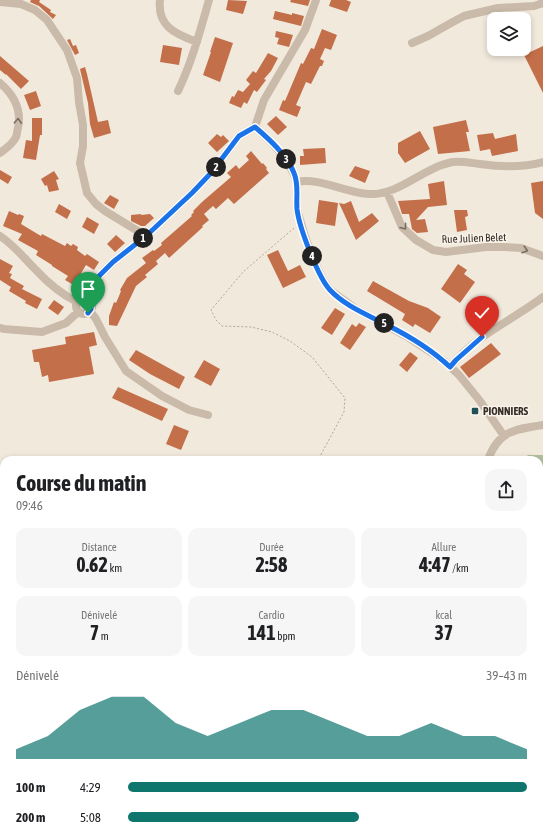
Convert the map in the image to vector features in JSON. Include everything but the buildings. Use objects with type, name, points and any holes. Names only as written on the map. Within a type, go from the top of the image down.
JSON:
[{"type":"street","points":[[160,0],[159,10],[167,26],[176,34],[197,42]]},
{"type":"street","points":[[178,91],[197,42],[209,0]]},
{"type":"street","points":[[86,299],[99,276],[113,262],[146,236],[211,173],[239,136],[255,127],[264,100],[305,30],[316,0]]},
{"type":"street","points":[[0,2],[21,4],[34,10],[47,20],[67,50],[77,78],[83,125],[83,146],[80,163],[87,193],[96,204],[105,211],[146,236]]},
{"type":"street","points":[[412,43],[464,16],[498,8],[534,6],[543,2]]},
{"type":"street","points":[[0,83],[13,96],[18,108],[19,122],[16,138],[9,147],[0,153]]},
{"type":"street","points":[[255,127],[278,148],[294,171],[297,182],[297,210],[312,257],[323,280],[330,290],[356,309],[406,336],[450,367],[480,401],[504,436]]},
{"type":"street","points":[[297,182],[309,180],[368,194],[387,192],[434,168],[453,162],[508,167],[525,166],[543,162]]},
{"type":"street","name":"Rue Julien Belet","points":[[387,192],[402,227],[416,240],[433,250],[446,252],[486,247],[504,247],[521,248],[543,256]]},
{"type":"street","points":[[0,236],[18,251],[50,284],[77,302]]},
{"type":"street","points":[[450,367],[482,337],[543,297]]},
{"type":"street","points":[[77,302],[82,299],[86,299]]},
{"type":"street","points":[[86,299],[91,304],[90,311],[96,319],[104,337],[126,371],[162,396],[189,410],[208,415]]},
{"type":"street","points":[[77,302],[76,307],[78,312]]},
{"type":"street","points":[[78,312],[83,314],[90,311]]},
{"type":"street","points":[[0,328],[42,332],[66,323],[78,312]]},
{"type":"street","points":[[490,456],[497,442],[512,431],[543,425]]},
{"type":"path","points":[[301,222],[243,272],[211,310],[216,320],[222,326],[258,329],[272,332],[290,341],[312,358],[346,398],[344,412],[320,456]]},
{"type":"green space","points":[[528,455],[543,455],[543,456],[527,456]]},
{"type":"place","name":"PIONNIERS","points":[[475,411]]},
{"type":"route","points":[[88,313],[92,307],[90,302],[86,299],[99,276],[113,262],[146,236],[192,193],[226,155],[239,136],[255,127],[278,148],[294,171],[297,182],[297,210],[312,257],[323,280],[330,290],[356,309],[406,336],[444,361],[450,367],[482,337]]}]
